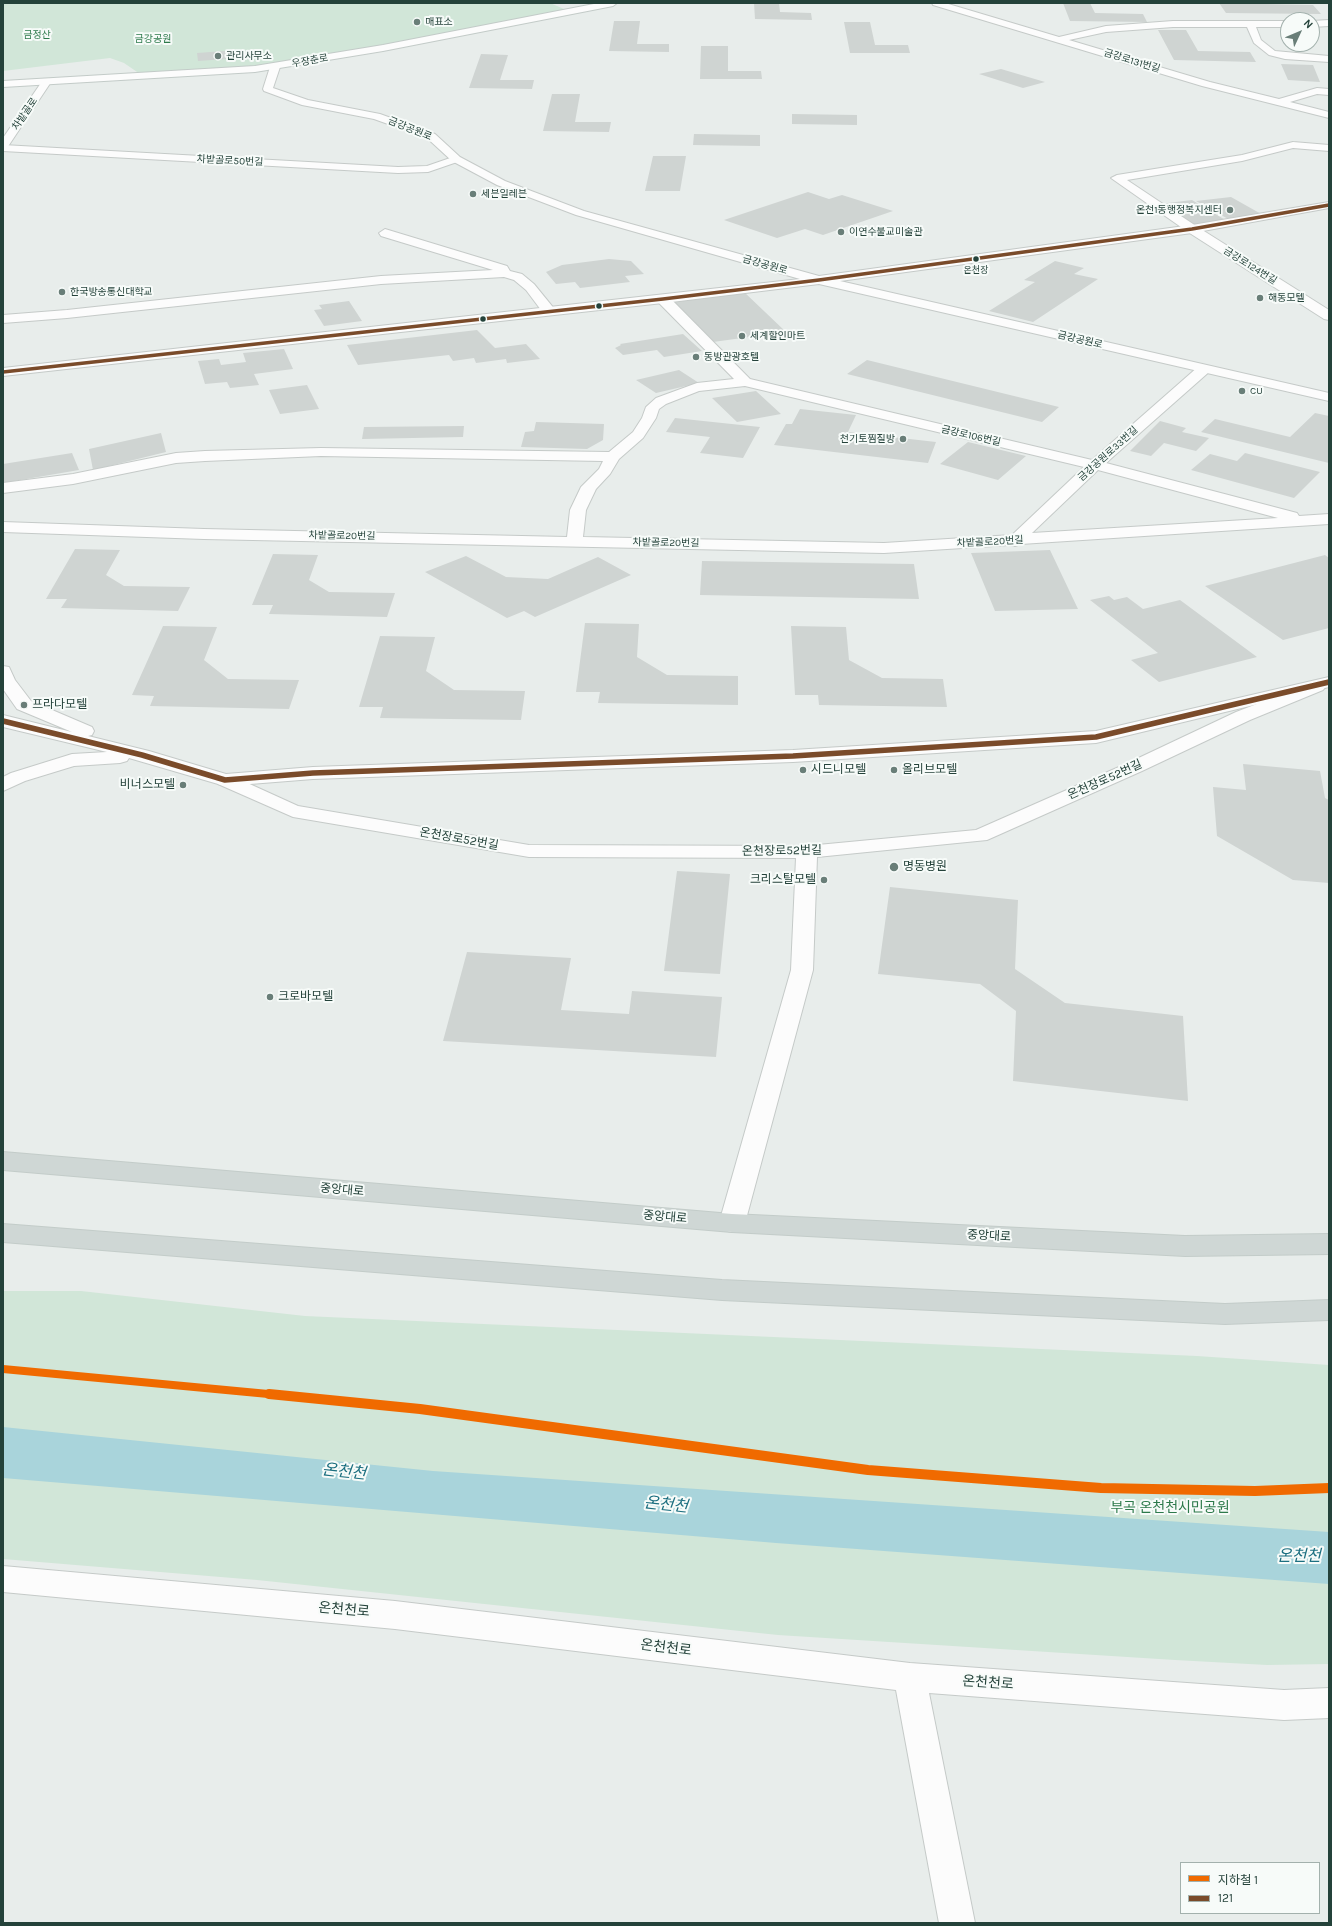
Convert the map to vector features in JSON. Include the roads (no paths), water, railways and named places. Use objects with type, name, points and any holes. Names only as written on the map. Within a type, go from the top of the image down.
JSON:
[{"type":"main road","name":"중앙대로","points":[[3,1161],[732,1223],[1185,1246],[1329,1244]]},
{"type":"main road","points":[[3,1233],[722,1290],[1225,1314],[1329,1310]]},
{"type":"street","name":"우장춘로","points":[[3,84],[275,67],[383,48],[613,3]]},
{"type":"street","name":"금강로131번길","points":[[936,3],[1206,84],[1329,115]]},
{"type":"street","points":[[1058,39],[1106,29],[1173,24],[1280,24]]},
{"type":"street","points":[[1251,25],[1257,41],[1272,53],[1285,56],[1329,59]]},
{"type":"street","name":"금강공원로","points":[[275,67],[268,89],[306,103],[376,116],[431,136],[456,159],[501,183],[580,213],[819,280],[1329,397]]},
{"type":"street","name":"차밭골로","points":[[3,147],[46,82]]},
{"type":"street","points":[[1279,102],[1317,91],[1329,92]]},
{"type":"street","name":"금강로124번길","points":[[1329,148],[1293,144],[1242,158],[1117,178],[1192,229],[1329,316]]},
{"type":"street","name":"차밭골로50번길","points":[[3,147],[398,170],[428,169],[456,159]]},
{"type":"street","points":[[3,372],[663,299],[819,280],[1192,229],[1329,204]]},
{"type":"street","points":[[385,233],[503,269],[505,273]]},
{"type":"street","points":[[3,319],[381,280],[505,273],[518,277],[530,287],[549,311]]},
{"type":"street","points":[[663,299],[745,382]]},
{"type":"street","name":"금강공원로33번길","points":[[1015,541],[1095,465],[1204,369]]},
{"type":"street","points":[[574,541],[578,510],[589,487],[605,471],[613,457],[638,435],[649,418],[653,407],[661,401],[697,387],[745,382]]},
{"type":"street","name":"금강로106번길","points":[[745,382],[1095,465],[1310,520]]},
{"type":"street","points":[[3,488],[72,479],[176,458],[204,456],[344,452],[613,457]]},
{"type":"street","name":"차밭골로20번길","points":[[3,527],[212,534],[884,548],[1015,541],[1329,519]]},
{"type":"street","points":[[3,671],[6,681],[24,705],[142,755]]},
{"type":"street","points":[[3,721],[142,755],[225,780],[313,773],[793,756],[1096,737],[1325,688]]},
{"type":"street","name":"온천장로52번길","points":[[225,780],[293,811],[529,851],[807,852],[980,836],[1135,767],[1243,716],[1325,688]]},
{"type":"street","points":[[3,784],[18,777],[72,760],[142,755]]},
{"type":"street","points":[[732,1223],[802,970],[807,852]]},
{"type":"street","name":"온천천로","points":[[3,1580],[60,1583],[394,1615],[910,1677],[1284,1705],[1329,1703]]},
{"type":"street","points":[[910,1677],[957,1923]]},
{"type":"water","name":"온천천","points":[[3,1427],[433,1471],[1329,1532],[1329,1584],[776,1543],[3,1478]]},
{"type":"metro line","name":"1","points":[[3,1369],[420,1409],[868,1470],[1101,1488],[1255,1491],[1329,1488]]},
{"type":"place","name":"매표소","points":[[417,22]]},
{"type":"place","name":"관리사무소","points":[[218,56]]},
{"type":"place","name":"세븐일레븐","points":[[473,194]]},
{"type":"place","name":"온천1동행정복지센터","points":[[1230,210]]},
{"type":"place","name":"이연수불교미술관","points":[[841,232]]},
{"type":"place","name":"온천장","points":[[976,259]]},
{"type":"place","name":"한국방송통신대학교","points":[[62,292]]},
{"type":"place","name":"해동모텔","points":[[1260,298]]},
{"type":"place","name":"세계할인마트","points":[[742,336]]},
{"type":"place","name":"동방관광호텔","points":[[696,357]]},
{"type":"place","name":"CU","points":[[1242,391]]},
{"type":"place","name":"천기토찜질방","points":[[903,439]]},
{"type":"place","name":"프라다모텔","points":[[24,705]]},
{"type":"place","name":"시드니모텔","points":[[803,770]]},
{"type":"place","name":"올리브모텔","points":[[894,770]]},
{"type":"place","name":"비너스모텔","points":[[183,785]]},
{"type":"place","name":"명동병원","points":[[894,867]]},
{"type":"place","name":"크리스탈모텔","points":[[824,880]]},
{"type":"place","name":"크로바모텔","points":[[270,997]]},
{"type":"park label","name":"금정산","points":[[37,35]]},
{"type":"park label","name":"금강공원","points":[[153,39]]},
{"type":"park label","name":"부곡 온천천시민공원","points":[[1170,1508]]}]
